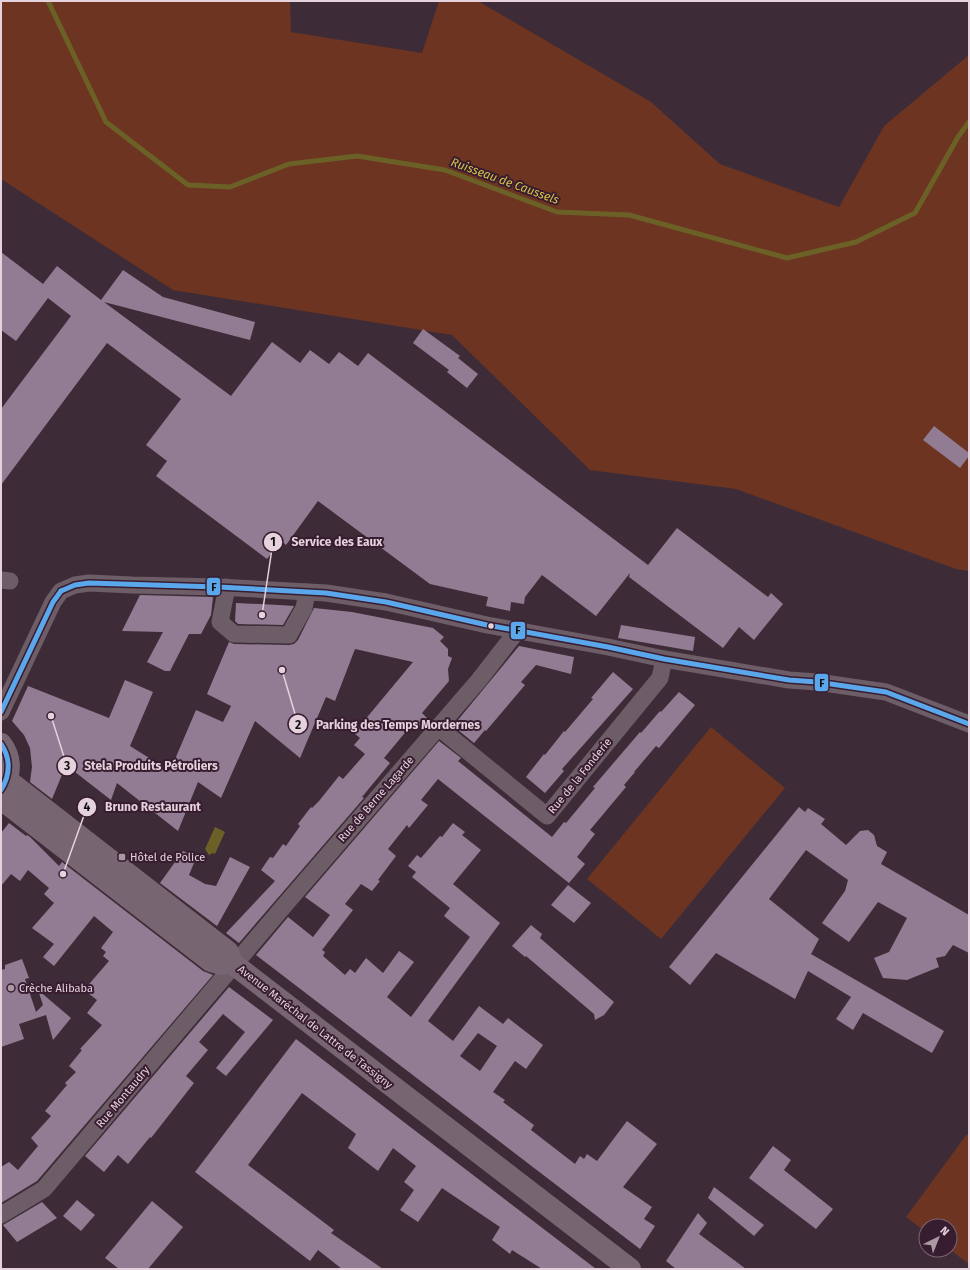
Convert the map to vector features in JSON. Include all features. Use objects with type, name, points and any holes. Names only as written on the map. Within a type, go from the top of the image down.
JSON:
[{"type":"main road","points":[[1,744],[8,759],[9,770],[3,789]]},
{"type":"main road","name":"Avenue Maréchal de Lattre de Tassigny","points":[[3,789],[228,952],[233,964],[630,1269]]},
{"type":"street","points":[[1,712],[53,602],[61,591],[89,583],[227,587],[326,593],[386,602],[517,631],[608,647],[664,659],[789,680],[817,682],[886,692],[969,724]]},
{"type":"street","points":[[227,587],[220,622],[234,634],[289,635],[304,608],[307,592]]},
{"type":"street","name":"Rue de Berne Lagarde","points":[[233,964],[479,680],[517,631]]},
{"type":"street","name":"Rue de la Fonderie","points":[[438,727],[547,816],[660,678],[664,659]]},
{"type":"street","name":"Rue Montaudry","points":[[1,1215],[44,1189],[233,964]]},
{"type":"shaded area","points":[[1,1],[290,1],[291,32],[422,53],[439,1],[478,1],[651,102],[720,164],[839,207],[884,126],[969,55],[969,571],[956,569],[736,489],[590,470],[452,335],[173,290],[1,179]]},
{"type":"shaded area","points":[[711,727],[785,788],[661,939],[587,879]]},
{"type":"shaded area","points":[[215,827],[225,832],[215,854],[213,853],[209,855],[205,849]]},
{"type":"shaded area","points":[[967,1134],[969,1136],[969,1264],[958,1256],[958,1218],[918,1218],[918,1226],[906,1217]]},
{"type":"building","points":[[1,252],[43,284],[57,266],[101,300],[123,270],[163,297],[255,322],[250,340],[104,302],[231,396],[272,342],[300,363],[310,350],[329,364],[339,352],[358,366],[368,353],[648,565],[677,528],[768,597],[771,593],[783,604],[754,640],[739,627],[723,648],[629,577],[630,573],[596,616],[542,575],[525,597],[524,604],[511,602],[510,611],[486,606],[488,597],[430,584],[318,501],[286,545],[281,541],[267,559],[156,476],[167,461],[146,445],[181,399],[107,343],[1,485],[1,409],[71,316],[48,298],[16,341],[1,330]]},
{"type":"building","points":[[423,329],[460,356],[458,358],[478,374],[467,388],[447,372],[449,370],[413,343]]},
{"type":"building","points":[[934,426],[969,453],[969,456],[960,468],[923,440]]},
{"type":"building","points":[[140,595],[213,597],[211,615],[201,634],[189,634],[170,671],[165,671],[147,662],[163,632],[122,631]]},
{"type":"building","points":[[236,603],[294,606],[283,625],[238,624],[235,621]]},
{"type":"building","points":[[314,608],[352,612],[433,628],[444,637],[440,641],[448,649],[448,656],[452,658],[448,669],[449,681],[422,713],[427,718],[419,728],[413,723],[384,758],[390,763],[362,797],[364,798],[239,943],[226,933],[275,881],[261,870],[270,857],[273,858],[283,844],[286,846],[300,826],[298,824],[311,807],[312,808],[319,801],[339,776],[343,779],[365,754],[354,745],[360,738],[354,733],[413,662],[355,649],[335,701],[326,697],[300,758],[255,721],[221,798],[198,782],[178,831],[117,783],[111,800],[66,765],[52,799],[30,782],[32,767],[30,748],[24,735],[12,721],[28,686],[109,718],[125,680],[153,692],[130,746],[170,771],[196,710],[223,722],[231,706],[207,694],[229,642],[234,644],[294,644],[298,640]]},
{"type":"building","points":[[621,625],[695,637],[693,651],[618,638]]},
{"type":"building","points":[[519,646],[574,657],[571,674],[536,665],[521,682],[525,685],[474,743],[453,726]]},
{"type":"building","points":[[613,672],[633,689],[562,769],[564,771],[545,793],[526,777],[544,754],[545,755],[593,699],[591,698]]},
{"type":"building","points":[[679,692],[695,705],[659,748],[656,746],[634,772],[624,785],[626,787],[590,830],[595,834],[577,857],[585,864],[569,883],[438,779],[421,800],[428,805],[409,828],[407,825],[388,849],[396,856],[378,880],[380,881],[372,891],[361,884],[345,904],[353,910],[322,950],[325,952],[323,956],[345,975],[350,969],[355,973],[366,958],[383,973],[399,951],[414,962],[387,997],[411,1017],[470,937],[444,916],[450,908],[412,877],[416,872],[408,866],[417,855],[421,858],[440,836],[442,837],[453,823],[465,832],[462,835],[481,850],[453,884],[500,923],[428,1021],[453,1041],[479,1006],[503,1024],[508,1018],[543,1045],[526,1069],[515,1061],[493,1092],[505,1100],[503,1102],[534,1125],[531,1130],[575,1164],[580,1156],[584,1159],[587,1154],[597,1161],[627,1121],[657,1144],[623,1187],[652,1207],[644,1219],[655,1226],[640,1249],[256,955],[288,917],[313,937],[330,915],[305,897],[439,741],[461,758],[458,761],[552,837],[564,822],[566,823],[595,788],[593,787],[640,732],[641,733],[660,711],[661,712]],"holes":[[[478,1033],[497,1046],[480,1071],[460,1056]]]},
{"type":"building","points":[[799,807],[805,812],[808,808],[825,819],[821,824],[846,845],[860,831],[868,830],[874,835],[877,846],[887,852],[881,864],[969,915],[969,953],[953,945],[945,956],[936,958],[939,967],[907,980],[883,978],[874,958],[889,952],[907,918],[878,902],[849,942],[822,923],[845,891],[848,880],[806,850],[769,899],[819,939],[811,954],[944,1031],[932,1053],[863,1013],[853,1030],[836,1019],[851,997],[808,971],[795,999],[716,953],[690,985],[669,967]]},
{"type":"building","points":[[9,823],[26,836],[27,835],[30,837],[59,866],[62,862],[203,971],[213,975],[37,1181],[1,1203],[1,1167],[9,1162],[18,1170],[38,1146],[31,1138],[51,1116],[45,1111],[67,1085],[65,1083],[76,1072],[69,1066],[82,1050],[80,1049],[102,1025],[87,1013],[97,1000],[84,990],[109,961],[103,956],[106,952],[101,948],[113,932],[94,916],[54,966],[43,957],[54,944],[32,928],[54,903],[44,894],[49,888],[28,870],[20,881],[11,874],[1,886],[1,833]]},
{"type":"building","points":[[183,851],[196,858],[189,875],[205,884],[216,886],[230,857],[250,867],[217,926],[160,883]]},
{"type":"building","points":[[568,885],[591,903],[574,923],[551,905]]},
{"type":"building","points":[[531,925],[542,934],[540,938],[614,1002],[604,1015],[595,1020],[594,1014],[526,956],[525,957],[512,946]]},
{"type":"building","points":[[22,959],[29,978],[25,979],[36,1012],[43,1005],[38,990],[71,1018],[53,1040],[46,1015],[19,1024],[24,1039],[1,1047],[1,970],[5,969],[5,965]]},
{"type":"building","points":[[229,987],[273,1020],[226,1076],[216,1068],[245,1032],[223,1014],[199,1042],[208,1050],[186,1076],[194,1083],[151,1138],[150,1137],[128,1164],[118,1155],[104,1172],[85,1156]]},
{"type":"building","points":[[296,1039],[596,1269],[542,1269],[512,1250],[510,1254],[492,1240],[500,1227],[442,1188],[418,1222],[400,1210],[414,1190],[404,1182],[416,1166],[393,1148],[378,1171],[348,1148],[356,1134],[302,1093],[248,1165],[334,1230],[331,1233],[383,1269],[342,1269],[318,1250],[310,1261],[195,1172]]},
{"type":"building","points":[[773,1146],[791,1160],[784,1170],[833,1209],[816,1229],[749,1178]]},
{"type":"building","points":[[714,1187],[764,1225],[754,1236],[708,1198]]},
{"type":"building","points":[[77,1200],[95,1215],[81,1231],[63,1216]]},
{"type":"building","points":[[152,1201],[183,1227],[148,1269],[119,1269],[105,1258]]},
{"type":"building","points":[[42,1202],[57,1218],[17,1242],[3,1225]]},
{"type":"building","points":[[698,1213],[707,1223],[699,1234],[746,1269],[676,1269],[666,1261]]},
{"type":"waterway","name":"Ruisseau de Caussels","points":[[48,1],[106,122],[188,185],[230,187],[289,164],[357,156],[445,170],[557,212],[629,215],[787,258],[856,242],[915,213],[958,137],[969,122]]},
{"type":"transit line","name":"F","points":[[61,591],[75,585],[89,583],[218,587],[326,593],[386,602],[487,625],[608,647],[664,659],[789,680],[817,682],[886,692],[969,724]]},
{"type":"transit line","name":"F","points":[[1,712],[53,602],[61,591]]},
{"type":"transit line","name":"F","points":[[1,744],[8,761],[8,773],[1,790]]},
{"type":"place","name":"Service des Eaux","points":[[262,615]]},
{"type":"place","name":"Parking des Temps Mordernes","points":[[282,670]]},
{"type":"place","name":"Stela Produits Pétroliers","points":[[51,716]]},
{"type":"place","name":"Hôtel de Police","points":[[122,857]]},
{"type":"place","name":"Bruno Restaurant","points":[[63,874]]},
{"type":"place","name":"Crèche Alibaba","points":[[11,988]]}]
